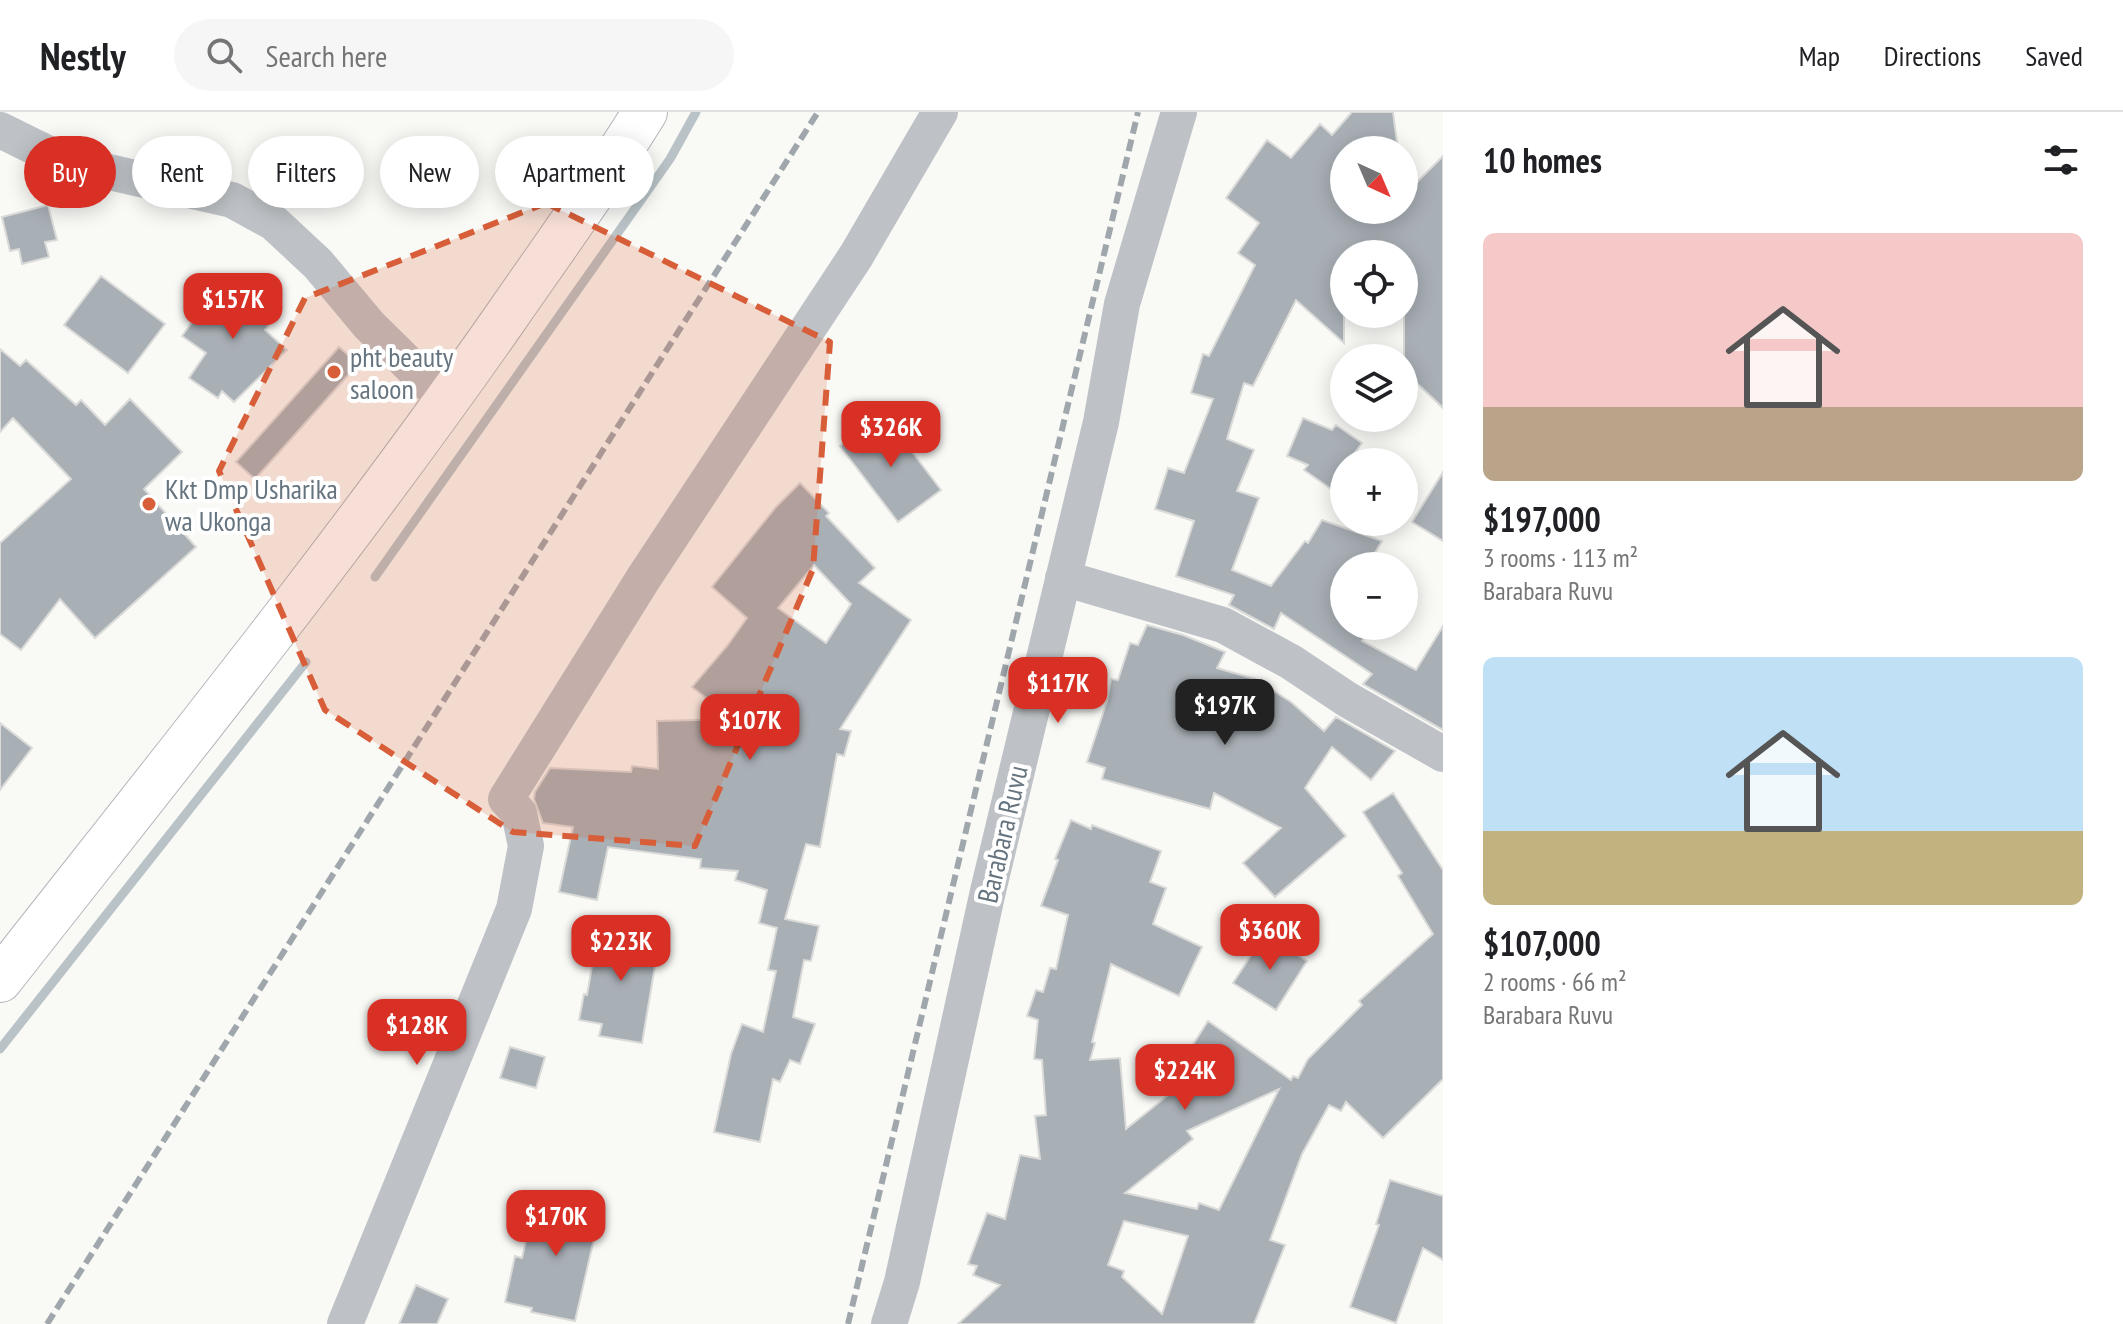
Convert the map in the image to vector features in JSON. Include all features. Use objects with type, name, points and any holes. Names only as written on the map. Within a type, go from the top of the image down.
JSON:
[{"type":"main road","points":[[0,980],[312,584],[447,402],[616,160],[645,112]]},
{"type":"street","points":[[345,1324],[514,909],[526,846],[519,813],[506,799],[643,579],[856,256],[940,112]]},
{"type":"street","name":"Barabara Ruvu","points":[[889,1324],[902,1282],[988,891],[1101,422],[1122,304],[1179,112]]},
{"type":"street","points":[[0,130],[65,162],[232,200],[274,223],[318,264],[369,325],[447,402]]},
{"type":"street","points":[[1063,578],[1223,625],[1291,662],[1348,700],[1443,754]]},
{"type":"highlighted area","points":[[546,203],[830,342],[813,569],[695,846],[513,832],[325,710],[219,471],[305,298]]},
{"type":"building","points":[[1352,112],[1393,112],[1396,136],[1330,136],[1330,224],[1418,224],[1418,181],[1443,156],[1443,408],[1418,384],[1418,344],[1404,344],[1404,328],[1418,328],[1418,240],[1330,240],[1330,328],[1344,328],[1344,343],[1296,300],[1253,386],[1244,383],[1227,439],[1254,450],[1237,491],[1259,498],[1232,570],[1271,586],[1305,541],[1308,543],[1322,520],[1330,523],[1330,536],[1368,536],[1382,541],[1375,552],[1330,552],[1330,640],[1363,640],[1416,670],[1443,626],[1443,730],[1363,684],[1372,674],[1281,613],[1274,629],[1229,605],[1234,595],[1176,576],[1194,521],[1155,509],[1168,468],[1184,473],[1213,399],[1191,393],[1203,354],[1209,356],[1255,265],[1238,253],[1259,223],[1226,198],[1267,140],[1291,158],[1320,124],[1332,135]]},
{"type":"building","points":[[49,208],[57,240],[45,242],[49,257],[22,264],[19,249],[10,251],[2,217]]},
{"type":"building","points":[[101,276],[165,324],[128,373],[64,325]]},
{"type":"building","points":[[225,276],[278,313],[265,330],[287,350],[234,402],[222,391],[218,398],[189,378],[206,353],[182,336]]},
{"type":"building","points":[[339,347],[358,364],[255,479],[236,462]]},
{"type":"building","points":[[0,349],[20,366],[26,360],[76,405],[81,400],[105,425],[130,399],[182,452],[144,489],[196,547],[95,638],[60,599],[21,650],[0,634],[0,543],[71,479],[13,418],[0,432]]},
{"type":"building","points":[[882,417],[941,490],[898,522],[840,446]]},
{"type":"building","points":[[1303,418],[1330,429],[1330,432],[1346,432],[1362,443],[1358,448],[1330,448],[1330,488],[1304,470],[1308,465],[1287,456]]},
{"type":"building","points":[[1443,472],[1443,541],[1418,526],[1418,512]]},
{"type":"building","points":[[800,483],[875,568],[859,583],[911,620],[840,729],[851,731],[844,756],[837,754],[820,847],[806,844],[785,919],[819,926],[811,961],[804,960],[793,1017],[815,1024],[800,1064],[790,1060],[780,1082],[773,1079],[760,1142],[714,1132],[731,1054],[742,1024],[763,1032],[776,971],[768,970],[777,928],[759,923],[767,890],[735,880],[738,871],[700,868],[701,859],[608,847],[597,900],[559,892],[573,827],[543,823],[534,799],[550,768],[631,772],[632,766],[658,769],[657,721],[734,719],[692,687],[747,618],[712,587],[776,507]],"holes":[[[814,565],[851,604],[826,643],[778,608]]]},
{"type":"building","points":[[1147,625],[1225,652],[1217,668],[1255,679],[1291,702],[1324,731],[1336,717],[1395,751],[1371,780],[1332,747],[1305,788],[1346,836],[1275,897],[1243,863],[1281,828],[1214,793],[1210,809],[1102,779],[1105,768],[1087,762],[1111,679],[1118,680],[1130,643],[1138,645]]},
{"type":"building","points":[[0,723],[32,748],[0,790]]},
{"type":"building","points":[[1393,793],[1443,870],[1443,1079],[1383,1138],[1346,1102],[1341,1111],[1329,1105],[1302,1154],[1270,1240],[1285,1245],[1254,1324],[958,1324],[1000,1285],[973,1275],[977,1266],[968,1264],[987,1213],[1005,1219],[1020,1155],[1040,1159],[1035,1116],[1046,1115],[1042,1060],[1034,1059],[1038,1020],[1027,1016],[1036,990],[1043,992],[1050,968],[1056,969],[1068,915],[1041,906],[1071,820],[1161,851],[1150,882],[1166,888],[1153,924],[1202,947],[1179,996],[1111,964],[1090,1060],[1120,1058],[1126,1129],[1177,1088],[1177,1070],[1208,1021],[1291,1080],[1293,1076],[1298,1078],[1308,1059],[1362,1005],[1359,1001],[1433,934],[1398,876],[1402,873],[1363,812]],"holes":[[[1279,1089],[1219,1210],[1199,1203],[1197,1209],[1125,1193],[1193,1139],[1187,1131]],[[1124,1221],[1188,1236],[1162,1314],[1122,1277],[1124,1271],[1108,1265]]]},
{"type":"building","points":[[599,926],[660,936],[642,1043],[599,1036],[602,1024],[579,1020],[584,994],[587,995]]},
{"type":"building","points":[[1265,934],[1307,961],[1276,1010],[1233,983]]},
{"type":"building","points":[[510,1047],[545,1057],[536,1088],[500,1078]]},
{"type":"building","points":[[1390,1180],[1443,1196],[1443,1260],[1423,1248],[1396,1323],[1350,1307],[1379,1225],[1376,1224]]},
{"type":"building","points":[[563,1191],[603,1200],[575,1321],[531,1312],[532,1308],[505,1302],[515,1256],[522,1258],[534,1206],[558,1212]]},
{"type":"building","points":[[416,1285],[448,1299],[437,1324],[399,1324]]},
{"type":"waterway","points":[[375,577],[670,159],[696,112]]},
{"type":"waterway","points":[[0,1049],[306,662]]},
{"type":"railway","points":[[47,1324],[818,112]]},
{"type":"railway","points":[[848,1324],[1138,112]]},
{"type":"place","name":"pht beauty saloon","points":[[334,372]]},
{"type":"place","name":"Kkt Dmp Usharika wa Ukonga","points":[[149,504]]}]
